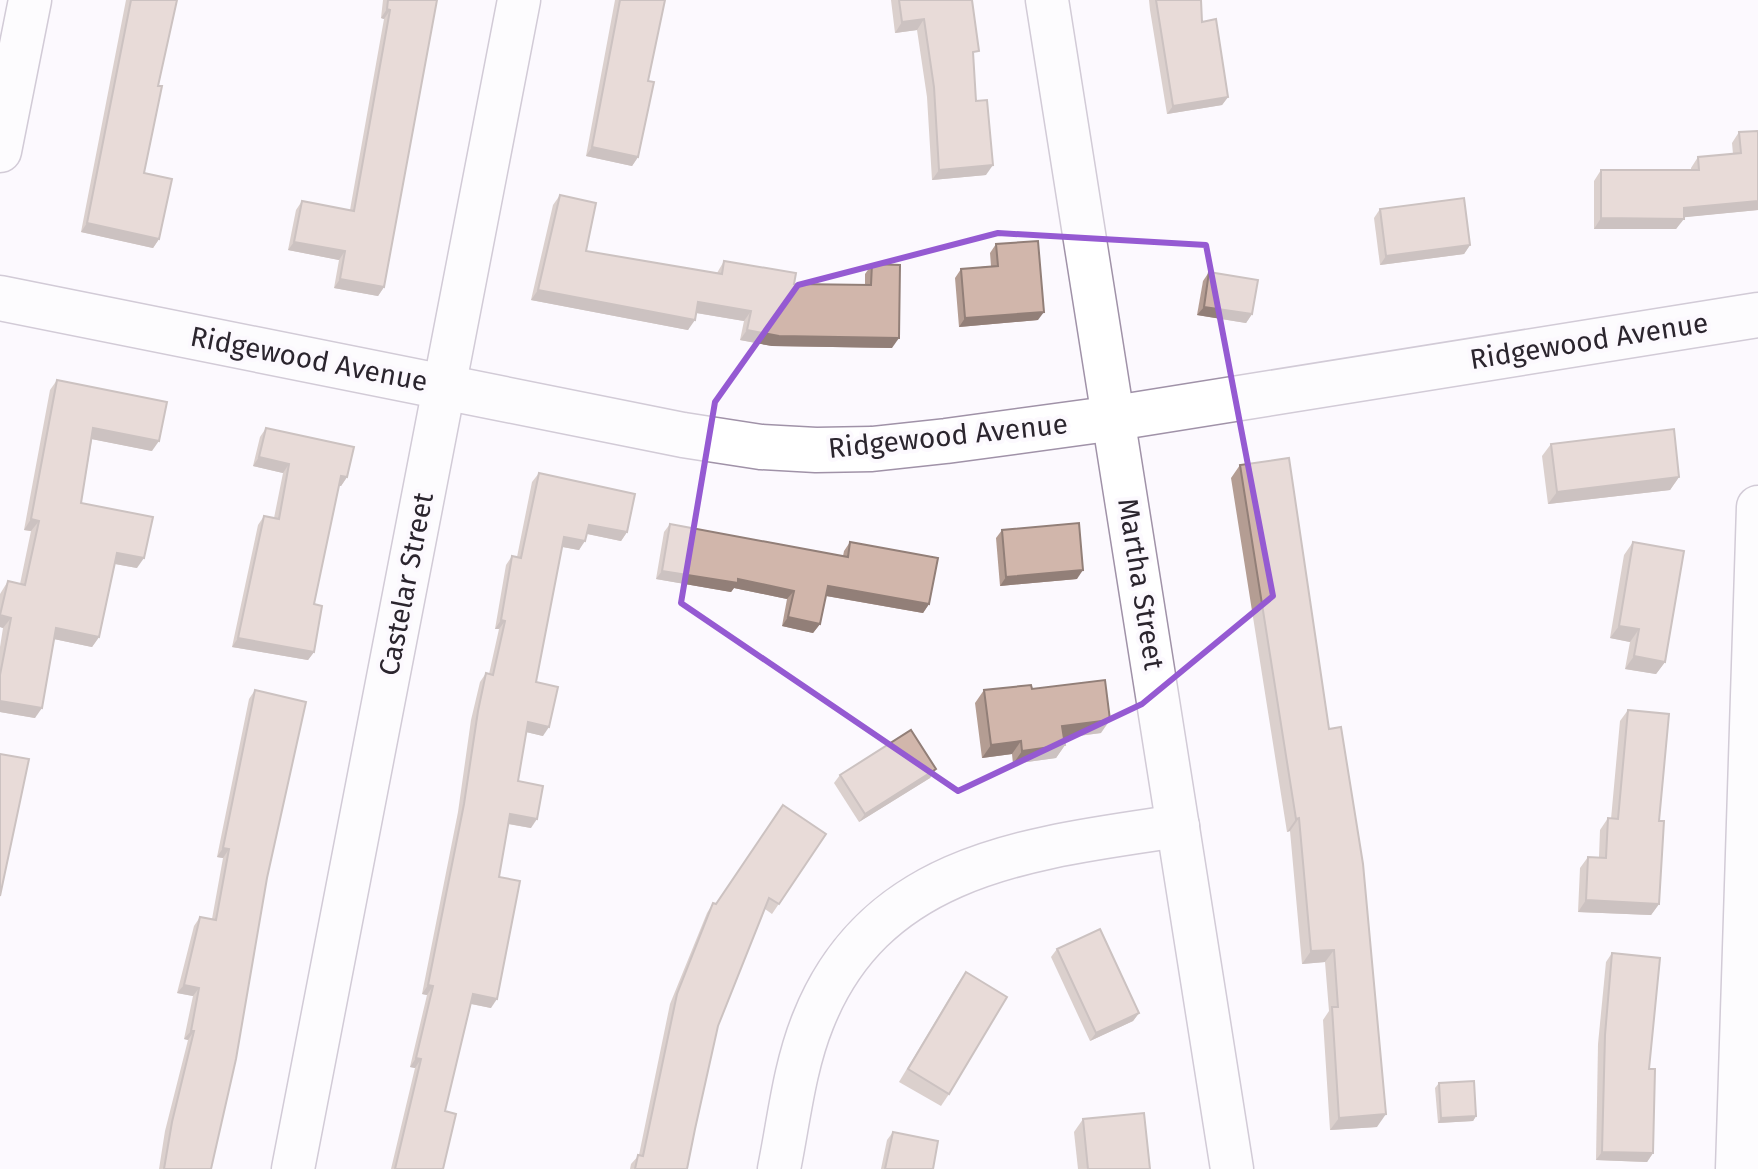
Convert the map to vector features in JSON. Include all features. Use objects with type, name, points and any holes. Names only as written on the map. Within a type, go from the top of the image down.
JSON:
[{"type":"main road","name":"Ridgewood Avenue","points":[[0,298],[683,435],[761,447],[816,450],[872,449],[1115,418],[1758,315]]},
{"type":"street","points":[[0,151],[30,0]]},
{"type":"street","name":"Castelar Street","points":[[293,1169],[519,0]]},
{"type":"street","name":"Martha Street","points":[[1047,0],[1232,1169]]},
{"type":"street","points":[[1737,1169],[1758,507]]},
{"type":"street","points":[[779,1169],[800,1064],[813,1019],[842,969],[881,925],[909,902],[949,878],[994,859],[1032,848],[1178,826]]},
{"type":"highlighted area","points":[[998,233],[1206,245],[1273,596],[1142,704],[958,791],[681,603],[715,402],[798,285]]},
{"type":"building","points":[[131,0],[177,0],[158,86],[162,86],[144,173],[172,179],[159,239],[87,223]]},
{"type":"building","points":[[388,0],[437,0],[384,287],[340,279],[345,251],[294,242],[302,201],[354,211],[390,10],[387,9]]},
{"type":"building","points":[[620,0],[665,0],[648,81],[654,82],[638,157],[592,147]]},
{"type":"building","points":[[899,0],[972,0],[979,51],[973,52],[976,101],[987,100],[993,165],[939,170],[934,87],[924,19],[902,22]]},
{"type":"building","points":[[1156,0],[1201,0],[1202,22],[1216,19],[1228,97],[1173,106]]},
{"type":"building","points":[[1758,131],[1758,201],[1684,208],[1684,219],[1601,218],[1601,170],[1699,170],[1698,157],[1741,153],[1739,132]]},
{"type":"building","points":[[560,195],[596,203],[586,251],[722,274],[724,261],[796,273],[794,284],[871,285],[872,264],[900,265],[899,338],[779,336],[747,330],[751,311],[698,302],[695,320],[538,290]]},
{"type":"building","points":[[1464,198],[1470,245],[1386,256],[1380,209]]},
{"type":"building","points":[[1038,241],[1044,312],[965,318],[961,269],[998,266],[996,244]]},
{"type":"building","points":[[1209,272],[1258,280],[1252,314],[1204,307]]},
{"type":"building","points":[[57,380],[167,402],[159,441],[93,428],[81,503],[153,517],[144,558],[117,553],[99,637],[56,628],[42,708],[0,701],[0,675],[11,618],[0,615],[8,581],[25,585],[39,521],[31,519]]},
{"type":"building","points":[[266,428],[354,447],[347,477],[341,476],[314,604],[322,606],[314,652],[238,638],[264,516],[279,519],[289,464],[259,457]]},
{"type":"building","points":[[1674,429],[1679,477],[1557,492],[1551,444]]},
{"type":"building","points":[[1289,458],[1329,729],[1341,727],[1363,864],[1386,1114],[1339,1118],[1332,1007],[1338,1007],[1334,950],[1311,951],[1299,818],[1296,819],[1240,465]]},
{"type":"building","points":[[539,473],[635,494],[627,532],[589,525],[585,541],[564,537],[536,682],[558,687],[549,727],[528,722],[518,781],[543,786],[537,819],[510,814],[499,877],[520,881],[497,999],[473,994],[445,1111],[456,1114],[443,1169],[395,1169],[421,1059],[416,1058],[433,986],[428,985],[464,804],[478,711],[486,673],[493,675],[505,621],[501,620],[512,556],[521,558]]},
{"type":"building","points":[[1079,523],[1083,570],[1006,577],[1002,530]]},
{"type":"building","points":[[670,524],[848,557],[850,542],[938,558],[929,604],[828,586],[820,624],[788,617],[794,591],[738,579],[738,583],[662,571]]},
{"type":"building","points":[[1633,542],[1684,551],[1665,662],[1634,656],[1639,629],[1619,626]]},
{"type":"building","points":[[1105,680],[1110,720],[1062,726],[1065,745],[1022,751],[1021,741],[991,745],[984,690],[1031,685],[1032,689]]},
{"type":"building","points":[[255,690],[306,702],[267,878],[236,1059],[211,1169],[164,1169],[194,1031],[191,1031],[199,988],[184,985],[200,917],[216,920],[229,849],[223,848]]},
{"type":"building","points":[[1628,710],[1669,714],[1659,821],[1664,821],[1659,904],[1586,900],[1588,857],[1606,858],[1608,818],[1618,819]]},
{"type":"building","points":[[911,730],[936,769],[865,814],[840,775]]},
{"type":"building","points":[[0,754],[29,759],[0,896]]},
{"type":"building","points":[[783,805],[826,834],[779,904],[769,898],[718,1026],[687,1169],[635,1169],[638,1155],[643,1156],[677,994],[713,903],[716,904]]},
{"type":"building","points":[[1100,929],[1139,1013],[1096,1033],[1057,949]]},
{"type":"building","points":[[1612,953],[1660,958],[1649,1069],[1655,1069],[1653,1153],[1602,1152],[1605,1035]]},
{"type":"building","points":[[966,972],[1007,997],[949,1094],[908,1069]]},
{"type":"building","points":[[1474,1081],[1476,1116],[1441,1118],[1439,1083]]},
{"type":"building","points":[[1144,1113],[1150,1169],[1088,1169],[1083,1119]]},
{"type":"building","points":[[893,1132],[938,1141],[933,1169],[885,1169]]}]
